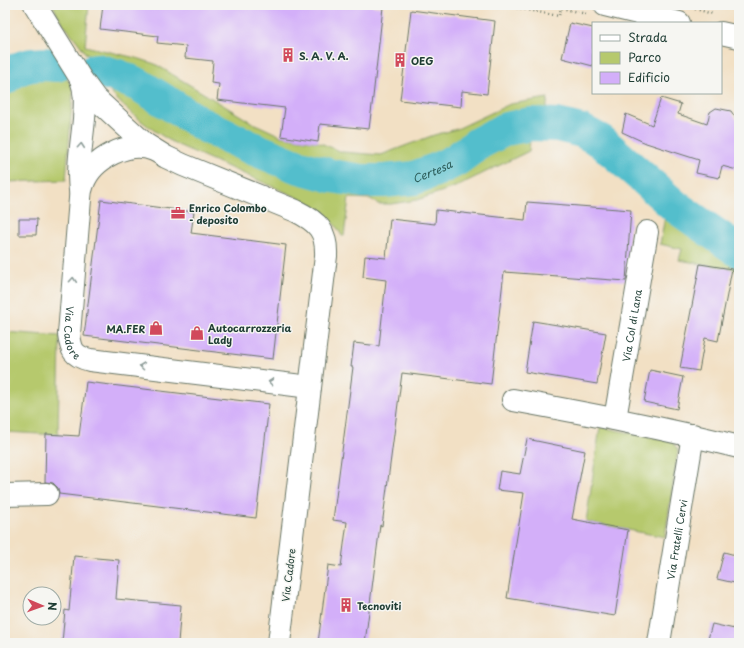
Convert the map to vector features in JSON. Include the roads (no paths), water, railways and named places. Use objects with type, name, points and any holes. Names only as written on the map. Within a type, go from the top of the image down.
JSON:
[{"type":"street","name":"Via Cadore","points":[[39,9],[85,87],[135,136],[155,151],[166,157],[296,211],[313,221],[323,232],[326,256],[279,643]]},
{"type":"street","points":[[597,10],[685,16]]},
{"type":"street","points":[[722,25],[739,37]]},
{"type":"street","points":[[80,199],[79,178],[85,87]]},
{"type":"street","name":"Via Cadore","points":[[155,151],[143,147],[130,148],[116,152],[101,161],[90,172],[82,184],[69,334],[72,349],[77,355],[90,360],[310,387]]},
{"type":"street","name":"Via Col di Lana","points":[[615,419],[647,232]]},
{"type":"street","points":[[513,400],[693,435],[739,447]]},
{"type":"street","name":"Via Fratelli Cervi","points":[[659,643],[693,435]]},
{"type":"street","points":[[5,495],[47,494]]},
{"type":"waterway","name":"Certesa","points":[[5,78],[23,67],[43,64],[57,65]]},
{"type":"waterway","name":"Certesa","points":[[96,70],[118,76],[139,85],[207,127],[252,148],[296,166],[332,176],[363,181],[384,181],[414,178],[456,160],[479,143],[506,129],[531,124],[557,125],[582,131],[601,141],[676,207],[739,251]]},
{"type":"place","name":"S. A. V. A.","points":[[288,55]]},
{"type":"place","name":"OEG","points":[[400,60]]},
{"type":"place","name":"Enrico Colombo - deposito","points":[[178,213]]},
{"type":"place","name":"MA.FER","points":[[156,328]]},
{"type":"place","name":"Autocarrozzeria Lady","points":[[197,333]]},
{"type":"place","name":"Tecnoviti","points":[[346,605]]}]
